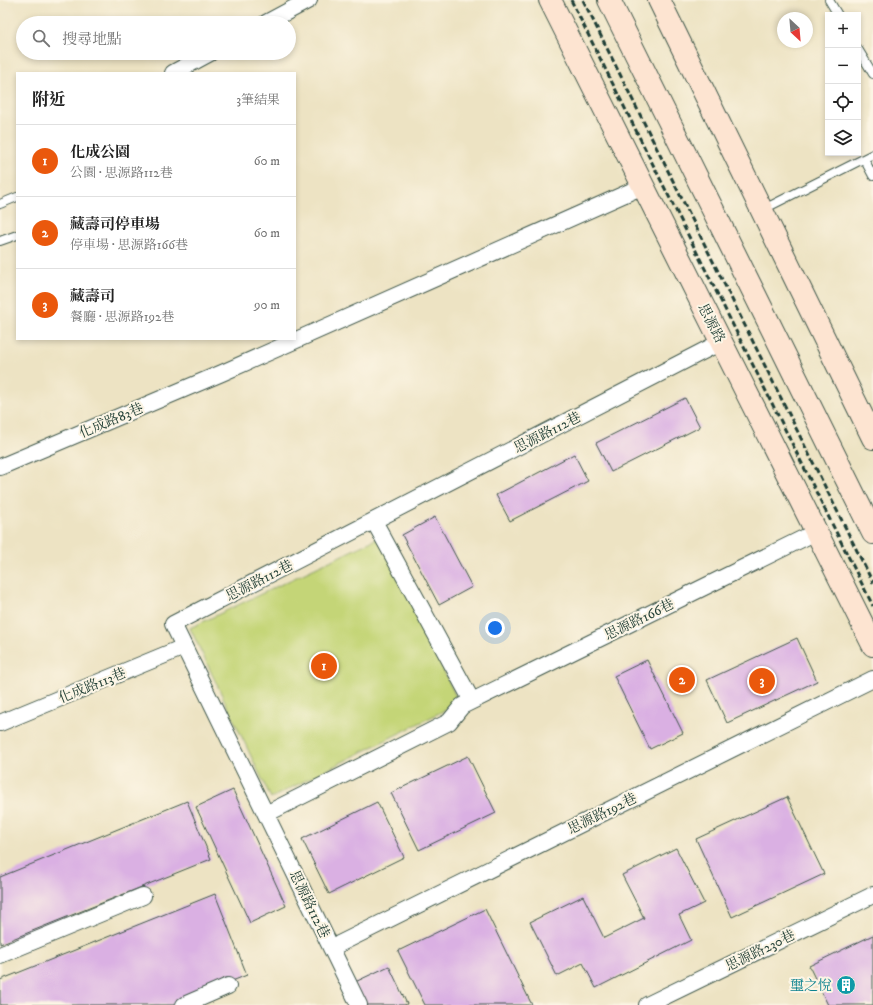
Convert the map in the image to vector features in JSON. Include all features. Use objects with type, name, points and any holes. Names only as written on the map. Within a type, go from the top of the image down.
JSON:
[{"type":"main road","name":"思源路","points":[[550,0],[873,646]]},
{"type":"main road","points":[[609,0],[873,533]]},
{"type":"main road","points":[[659,0],[873,438]]},
{"type":"street","points":[[279,16],[309,0]]},
{"type":"street","points":[[175,72],[197,60]]},
{"type":"street","name":"化成路83巷","points":[[296,339],[643,186]]},
{"type":"street","name":"化成路83巷","points":[[0,467],[294,340]]},
{"type":"street","name":"思源路112巷","points":[[359,1005],[173,624],[721,342]]},
{"type":"street","points":[[266,814],[449,722],[467,704],[374,521]]},
{"type":"street","name":"思源路166巷","points":[[467,704],[816,532]]},
{"type":"street","name":"化成路113巷","points":[[0,723],[184,647]]},
{"type":"street","name":"思源路192巷","points":[[331,948],[873,679]]},
{"type":"street","name":"思源路230巷","points":[[647,1005],[873,895]]},
{"type":"street","points":[[0,955],[143,896]]},
{"type":"street","points":[[184,1005],[228,986]]},
{"type":"lane","points":[[829,0],[836,12]]},
{"type":"lane","points":[[861,52],[872,69]]},
{"type":"lane","points":[[762,211],[873,154]]},
{"type":"lane","points":[[864,159],[873,176]]},
{"type":"lane","points":[[0,204],[16,197]]},
{"type":"lane","points":[[0,241],[16,235]]},
{"type":"green space","points":[[380,537],[459,703],[271,798],[190,628]]},
{"type":"building","points":[[685,398],[700,427],[611,472],[596,443]]},
{"type":"building","points":[[574,454],[588,481],[510,521],[496,495]]},
{"type":"building","points":[[435,517],[472,587],[439,605],[402,535]]},
{"type":"building","points":[[797,638],[817,681],[727,723],[707,680]]},
{"type":"building","points":[[647,660],[683,733],[650,749],[614,676]]},
{"type":"building","points":[[468,756],[496,813],[419,850],[391,793]]},
{"type":"building","points":[[233,790],[286,906],[250,923],[196,807]]},
{"type":"building","points":[[787,797],[824,874],[732,917],[696,839]]},
{"type":"building","points":[[187,801],[211,859],[0,944],[0,877]]},
{"type":"building","points":[[377,802],[404,857],[329,894],[302,839]]},
{"type":"building","points":[[676,848],[704,903],[679,915],[691,940],[596,988],[583,963],[557,976],[530,922],[583,896],[604,938],[644,918],[622,875]]},
{"type":"building","points":[[215,894],[247,975],[173,1005],[0,1005],[0,980]]},
{"type":"building","points":[[485,909],[532,1005],[425,1005],[398,951]]},
{"type":"building","name":"璽之悅","points":[[873,935],[873,1005],[828,1005],[809,966]]},
{"type":"building","points":[[389,966],[407,1004],[363,1005],[353,983]]},
{"type":"railway","points":[[571,0],[873,606]]},
{"type":"railway","points":[[583,0],[873,583]]},
{"type":"place","name":"化成公園","points":[[324,666]]},
{"type":"place","name":"藏壽司停車場","points":[[682,680]]},
{"type":"place","name":"藏壽司","points":[[762,681]]},
{"type":"place","name":"璽之悅","points":[[846,985]]}]
